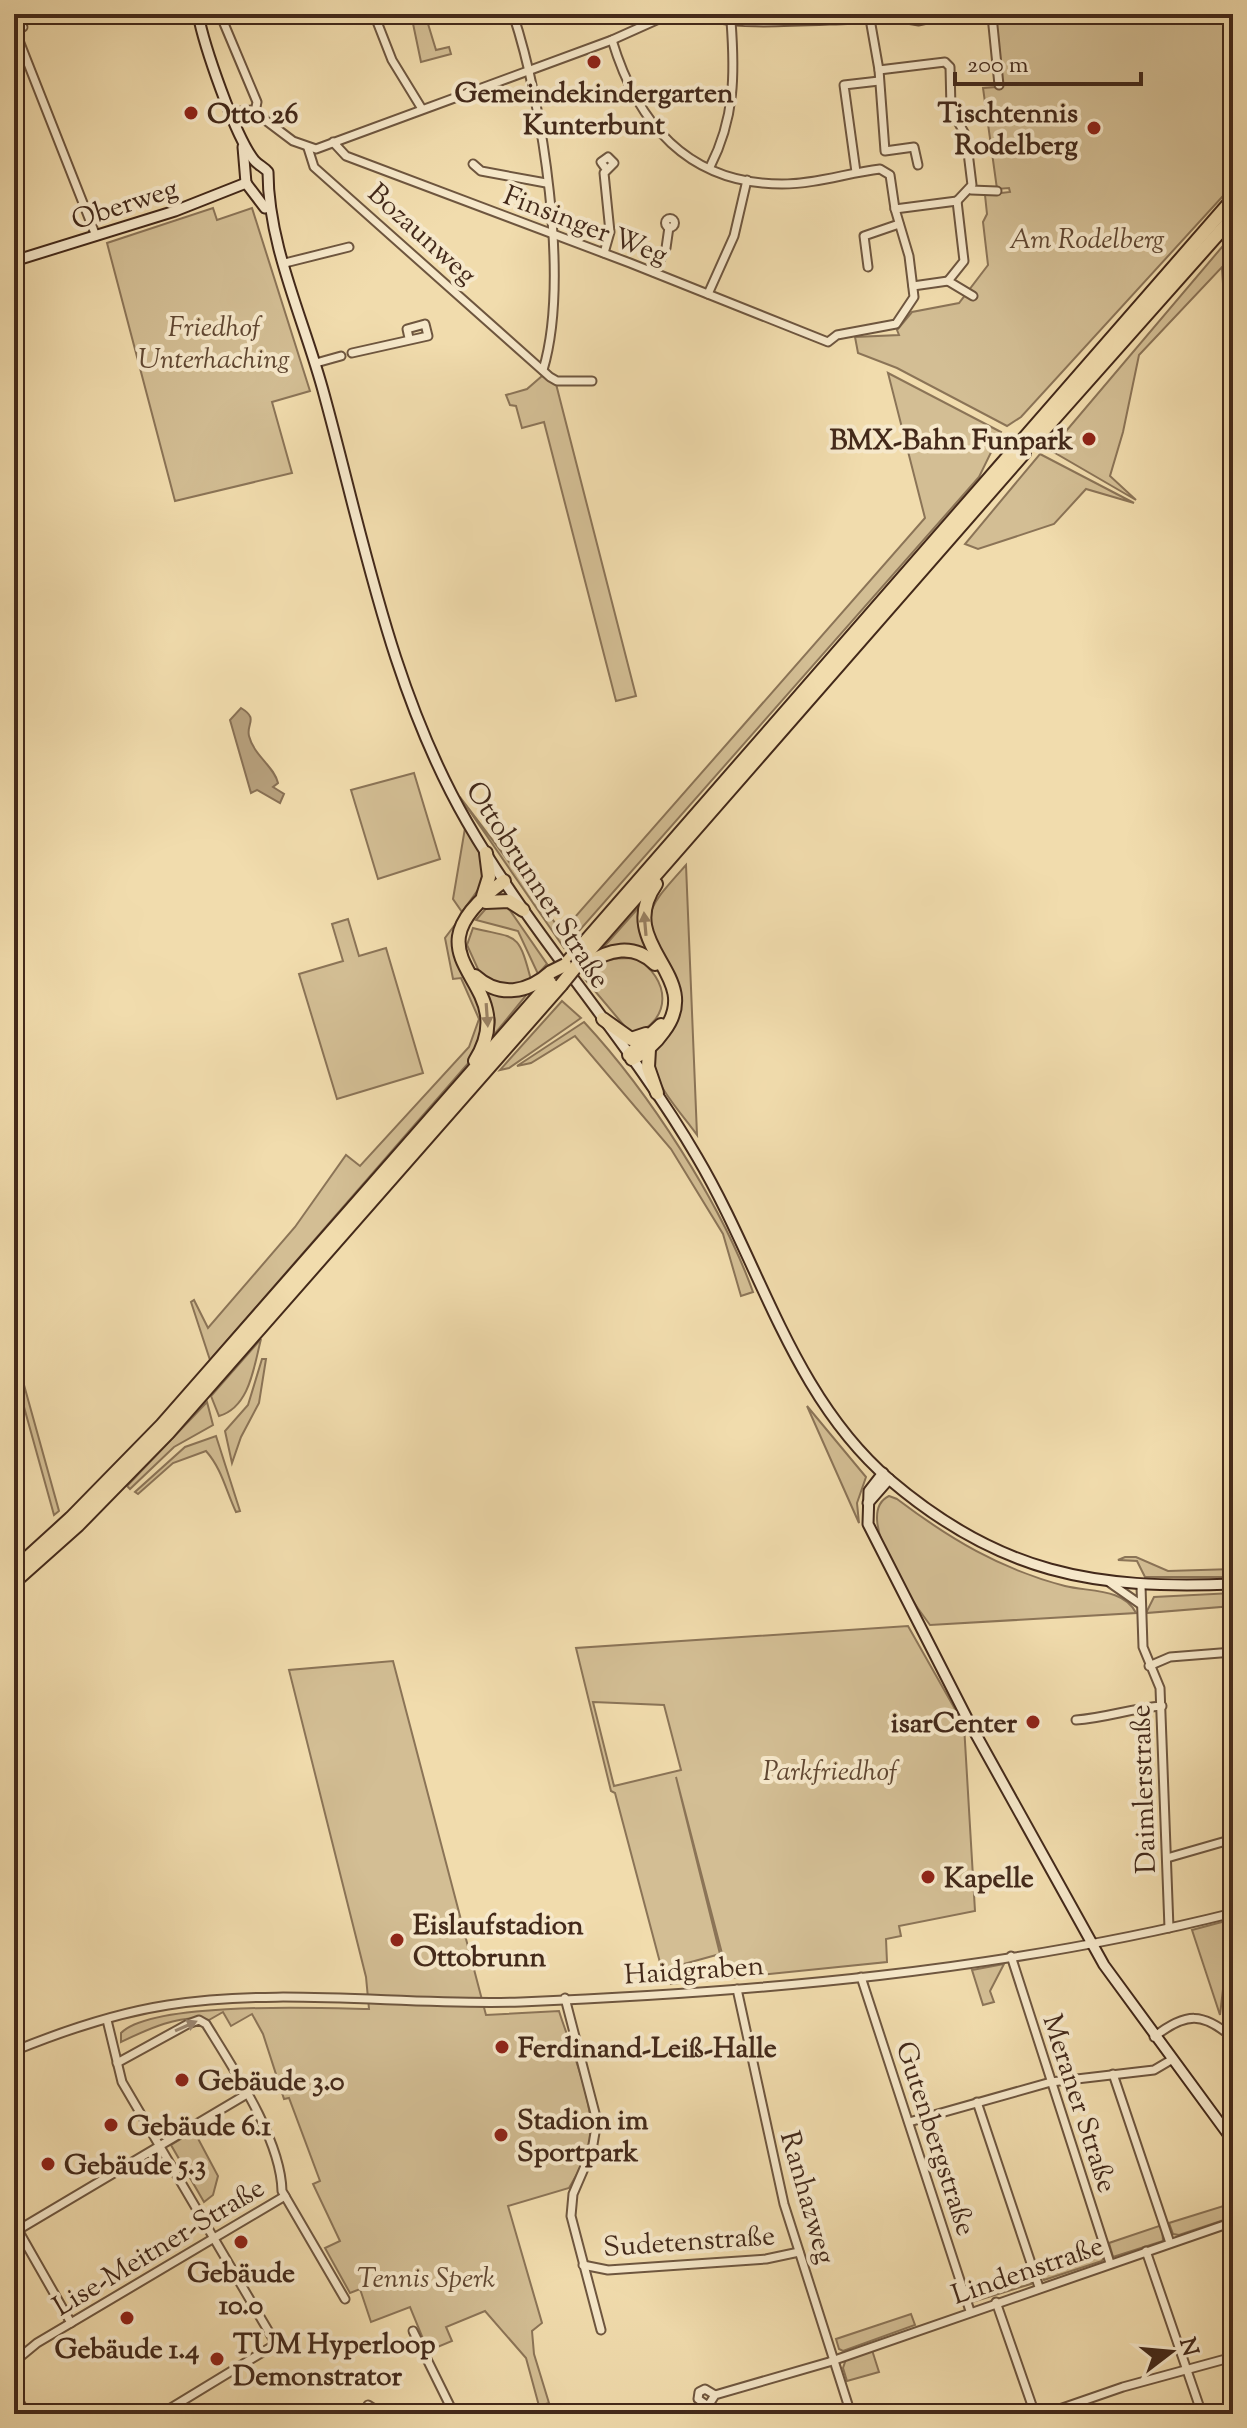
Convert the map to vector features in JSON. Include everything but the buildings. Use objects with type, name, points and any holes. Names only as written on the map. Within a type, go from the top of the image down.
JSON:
[{"type":"highway","points":[[1036,434],[1233,199]]},
{"type":"highway","points":[[582,959],[1020,451],[1233,217]]},
{"type":"highway","points":[[14,1570],[102,1488],[205,1384],[454,1094],[582,959],[696,830],[1020,451]]},
{"type":"highway","points":[[630,1057],[649,1049],[671,1022],[675,992],[667,970],[644,933],[644,906],[696,830]]},
{"type":"highway","points":[[486,853],[489,877],[484,899],[470,916],[462,938],[468,963],[478,979],[507,991],[557,983]]},
{"type":"highway","points":[[454,1094],[480,1054],[490,1018],[486,1000],[467,974],[457,945],[464,916],[506,884]]},
{"type":"highway","points":[[484,899],[503,900],[523,910]]},
{"type":"highway","points":[[14,1582],[107,1496],[557,983],[565,965],[619,950],[646,956],[660,971],[668,990],[666,1016],[657,1030],[630,1057]]},
{"type":"highway","points":[[603,1019],[631,1039],[657,1030]]},
{"type":"highway","points":[[649,1049],[648,1067],[657,1093]]},
{"type":"main road","name":"Ottobrunner Straße","points":[[198,14],[211,62],[241,134],[260,165],[268,172],[269,214],[316,363],[394,657],[427,743],[486,853],[523,910],[657,1093],[727,1208],[806,1378],[839,1427],[864,1455],[886,1476],[969,1537],[1003,1553],[1065,1574],[1110,1583],[1141,1586],[1233,1584]]},
{"type":"main road","name":"Ottobrunner Straße","points":[[241,134],[250,186],[269,214]]},
{"type":"main road","points":[[247,170],[260,165]]},
{"type":"main road","points":[[250,186],[267,183]]},
{"type":"main road","name":"Oberweg","points":[[17,260],[250,186]]},
{"type":"main road","points":[[864,1455],[872,1485],[866,1505],[871,1532],[967,1714],[1090,1942],[1154,2037],[1233,2141]]},
{"type":"main road","points":[[872,1485],[886,1476]]},
{"type":"main road","points":[[866,1505],[886,1476]]},
{"type":"street","points":[[32,14],[18,22],[21,31],[15,32],[96,236]]},
{"type":"street","points":[[220,14],[257,102],[255,112],[244,108],[232,112]]},
{"type":"street","points":[[374,14],[392,60],[422,109]]},
{"type":"street","points":[[513,14],[529,71],[551,233],[553,321],[543,370]]},
{"type":"street","points":[[308,148],[316,149],[529,71],[670,14]]},
{"type":"street","points":[[706,14],[712,19],[731,21],[870,19],[883,15],[919,21],[933,17],[1032,14]]},
{"type":"street","points":[[992,16],[999,85]]},
{"type":"street","points":[[870,19],[879,70],[885,171],[892,179],[895,209],[909,256],[913,286],[948,281],[973,296]]},
{"type":"street","points":[[710,167],[724,137],[733,98],[731,21]]},
{"type":"street","points":[[612,40],[626,83],[649,122],[681,151],[710,167],[747,180],[785,184],[856,172],[885,171]]},
{"type":"street","points":[[879,70],[945,62],[950,67],[951,109],[966,136],[971,190]]},
{"type":"street","points":[[856,172],[844,85],[879,81]]},
{"type":"street","name":"Bozaunweg","points":[[255,112],[308,148],[314,167],[543,370],[557,381],[592,381]]},
{"type":"street","name":"Finsinger Weg","points":[[333,142],[346,156],[654,272],[828,342],[837,335],[896,324],[913,303],[913,286]]},
{"type":"street","points":[[885,151],[914,147],[918,165]]},
{"type":"street","points":[[473,164],[481,171],[546,183]]},
{"type":"street","points":[[604,253],[610,232],[606,169]]},
{"type":"street","points":[[708,294],[734,236],[747,180]]},
{"type":"street","points":[[895,209],[957,201],[971,190],[997,191]]},
{"type":"street","points":[[948,281],[964,261],[957,201]]},
{"type":"street","points":[[868,267],[864,236],[899,224]]},
{"type":"street","points":[[654,272],[666,248],[669,227]]},
{"type":"street","points":[[14,243],[17,260]]},
{"type":"street","points":[[285,263],[349,247]]},
{"type":"street","points":[[352,353],[409,338]]},
{"type":"street","points":[[316,363],[341,356]]},
{"type":"street","points":[[1110,1583],[1140,1604]]},
{"type":"street","name":"Daimlerstraße","points":[[1141,1586],[1143,1647],[1149,1666],[1159,1682],[1162,1706],[1169,1928]]},
{"type":"street","points":[[1149,1666],[1170,1657],[1233,1652]]},
{"type":"street","points":[[1076,1720],[1097,1718],[1124,1709],[1162,1706]]},
{"type":"street","points":[[1167,1858],[1233,1839]]},
{"type":"street","name":"Haidgraben","points":[[14,2051],[107,2020],[171,2005],[230,1999],[488,2002],[737,1989],[861,1977],[1011,1956],[1169,1928],[1233,1913]]},
{"type":"street","name":"Meraner Straße","points":[[1011,1956],[1110,2263]]},
{"type":"street","name":"Gutenbergstraße","points":[[861,1977],[970,2311]]},
{"type":"street","name":"Ranhazweg","points":[[737,1989],[775,2169],[851,2414]]},
{"type":"street","points":[[565,1998],[597,2121],[592,2150],[571,2202],[572,2224],[601,2330]]},
{"type":"street","points":[[1154,2037],[1180,2021],[1197,2018],[1212,2022],[1233,2038]]},
{"type":"street","points":[[107,2020],[122,2082],[275,2340],[274,2347],[161,2414]]},
{"type":"street","points":[[117,2063],[199,2020],[206,2024],[259,2114],[282,2174],[285,2196],[345,2299]]},
{"type":"street","points":[[909,2122],[1051,2082],[1154,2070],[1171,2060]]},
{"type":"street","points":[[1113,2074],[1170,2243]]},
{"type":"street","points":[[71,2323],[18,2230],[247,2094]]},
{"type":"street","points":[[977,2102],[1039,2287]]},
{"type":"street","name":"Lise-Meitner-Straße","points":[[14,2362],[71,2323],[285,2196]]},
{"type":"street","name":"Lindenstraße","points":[[715,2395],[835,2359],[1233,2222]]},
{"type":"street","points":[[1146,2251],[1202,2414]]},
{"type":"street","name":"Sudetenstraße","points":[[583,2265],[608,2270],[766,2259],[799,2252]]},
{"type":"street","points":[[996,2302],[1035,2414]]},
{"type":"street","points":[[413,2331],[454,2414]]},
{"type":"street","points":[[1045,2414],[1233,2357]]},
{"type":"street","points":[[14,2392],[26,2414]]},
{"type":"street","points":[[368,2405],[382,2414]]},
{"type":"green space","points":[[411,14],[425,14],[436,50],[449,47],[451,54],[421,62]]},
{"type":"green space","name":"Am Rodelberg","points":[[1044,14],[1233,14],[1233,185],[1021,417],[1007,426],[897,368],[858,353],[855,337],[899,335],[897,330],[912,312],[959,303],[988,265],[983,222],[987,214],[985,195],[1010,192],[1009,188],[997,189],[983,88],[996,87],[996,19],[1030,19]]},
{"type":"green space","name":"Friedhof Unterhaching","points":[[213,208],[217,220],[252,208],[310,391],[272,402],[292,473],[175,501],[107,243]]},
{"type":"green space","points":[[1233,234],[1233,452],[1222,267],[1139,355],[1110,476],[1136,500],[1050,450]]},
{"type":"green space","points":[[888,373],[1001,432],[979,477],[564,948],[460,797],[562,932],[925,518]]},
{"type":"green space","points":[[542,376],[556,384],[636,696],[616,701],[544,422],[522,428],[516,406],[510,405],[506,395],[527,389]]},
{"type":"green space","points":[[1040,454],[1134,503],[1086,489],[1054,524],[978,549],[965,544]]},
{"type":"green space","points":[[414,773],[440,859],[378,879],[351,790]]},
{"type":"green space","points":[[465,828],[481,855],[485,880],[462,912],[453,899]]},
{"type":"green space","points":[[686,865],[697,1135],[664,1090],[652,1061],[656,1046],[677,1019],[679,1001],[652,937],[650,914],[662,893]]},
{"type":"green space","points":[[502,904],[509,909],[547,964],[538,974],[518,931],[476,920],[489,905]]},
{"type":"green space","points":[[640,906],[641,934],[649,952],[601,950]]},
{"type":"green space","points":[[348,919],[359,956],[386,948],[423,1073],[337,1099],[299,974],[343,961],[332,924]]},
{"type":"green space","points":[[457,922],[456,937],[487,1009],[478,1052],[210,1360],[191,1302],[194,1300],[208,1328],[295,1227],[346,1155],[360,1166],[469,1047],[479,1019],[461,978],[453,979],[445,938]]},
{"type":"green space","points":[[473,928],[514,939],[523,952],[531,980],[507,986],[482,978],[467,945]]},
{"type":"green space","points":[[635,958],[655,976],[661,987],[662,999],[655,1020],[632,1035],[584,978],[599,963]]},
{"type":"green space","points":[[487,991],[503,997],[528,993],[493,1036],[495,1020]]},
{"type":"green space","points":[[562,1001],[581,1018],[509,1068],[500,1070]]},
{"type":"green space","points":[[584,1022],[633,1081],[681,1150],[722,1222],[753,1292],[741,1296],[723,1234],[671,1149],[575,1036],[531,1063],[517,1066]]},
{"type":"green space","points":[[261,1339],[244,1395],[238,1404],[219,1416],[211,1396]]},
{"type":"green space","points":[[14,1349],[59,1511],[54,1515],[14,1371]]},
{"type":"green space","points":[[262,1359],[266,1359],[259,1403],[241,1437],[232,1463],[225,1431],[248,1405]]},
{"type":"green space","points":[[207,1402],[213,1425],[174,1447],[130,1489],[127,1486]]},
{"type":"green space","points":[[807,1406],[866,1477],[857,1503],[859,1523]]},
{"type":"green space","points":[[216,1436],[240,1511],[236,1512],[220,1473],[206,1451],[173,1463],[138,1494],[135,1492],[185,1447]]},
{"type":"green space","points":[[889,1496],[956,1540],[997,1562],[1065,1586],[1115,1595],[1136,1613],[930,1625],[900,1580],[881,1539],[877,1521],[879,1506]]},
{"type":"green space","points":[[1136,1557],[1168,1571],[1233,1569],[1233,1577],[1145,1577],[1137,1561],[1118,1560]]},
{"type":"green space","points":[[1233,1593],[1233,1606],[1146,1613],[1154,1597]]},
{"type":"green space","name":"Parkfriedhof","points":[[908,1626],[964,1725],[975,1911],[899,1926],[901,1936],[886,1939],[887,1962],[670,1984],[678,1980],[677,1975],[724,1961],[676,1777],[720,1954],[662,1970],[615,1793],[611,1791],[576,1648]],"holes":[[[593,1702],[664,1705],[681,1770],[614,1786]]]},
{"type":"green space","name":"Tennis Sperk","points":[[393,1661],[486,2015],[559,2011],[587,2099],[591,2134],[588,2149],[569,2188],[508,2206],[542,2323],[532,2331],[534,2354],[549,2403],[539,2406],[526,2358],[485,2311],[446,2327],[452,2341],[428,2351],[410,2307],[371,2322],[360,2289],[350,2293],[325,2248],[340,2241],[313,2184],[320,2181],[289,2098],[284,2099],[263,2034],[252,2014],[231,2026],[223,2012],[209,2020],[175,2021],[121,2042],[121,2033],[139,2023],[200,2011],[369,2009],[366,1977],[289,1670]]},
{"type":"green space","points":[[1233,1919],[1233,1969],[1225,1972],[1220,2015],[1192,1930]]},
{"type":"green space","points":[[1004,1964],[990,1991],[994,2002],[983,2005],[972,1970]]},
{"type":"green space","points":[[194,2131],[218,2176],[213,2195],[204,2202],[171,2145]]},
{"type":"green space","points":[[1233,2203],[1233,2217],[1179,2235],[1173,2234],[1169,2223]]},
{"type":"green space","points":[[1162,2225],[1163,2241],[1113,2257],[1109,2243]]},
{"type":"green space","points":[[1100,2246],[1104,2257],[1102,2261],[1044,2280],[1036,2264]]},
{"type":"green space","points":[[1030,2271],[1031,2284],[972,2302],[968,2292]]},
{"type":"green space","points":[[911,2314],[915,2325],[843,2351],[839,2349],[836,2339]]},
{"type":"green space","points":[[872,2350],[879,2372],[847,2381],[843,2368],[846,2359]]},
{"type":"shaded area","points":[[241,708],[251,718],[249,736],[255,749],[276,777],[278,783],[273,787],[284,794],[280,803],[257,790],[251,793],[230,720]]},
{"type":"place","name":"Gemeindekindergarten Kunterbunt","points":[[594,62]]},
{"type":"place","name":"Otto 26","points":[[191,113]]},
{"type":"place","name":"Tischtennis Rodelberg","points":[[1094,128]]},
{"type":"place","name":"BMX-Bahn Funpark","points":[[1089,439]]},
{"type":"place","name":"isarCenter","points":[[1033,1722]]},
{"type":"place","name":"Kapelle","points":[[928,1877]]},
{"type":"place","name":"Eislaufstadion Ottobrunn","points":[[397,1940]]},
{"type":"place","name":"Ferdinand-Leiß-Halle","points":[[502,2047]]},
{"type":"place","name":"Gebäude 3.0","points":[[182,2080]]},
{"type":"place","name":"Gebäude 6.1","points":[[111,2125]]},
{"type":"place","name":"Stadion im Sportpark","points":[[501,2135]]},
{"type":"place","name":"Gebäude 5.3","points":[[48,2164]]},
{"type":"place","name":"Gebäude 10.0","points":[[241,2242]]},
{"type":"place","name":"Gebäude 1.4","points":[[127,2318]]},
{"type":"place","name":"TUM Hyperloop Demonstrator","points":[[217,2359]]}]
